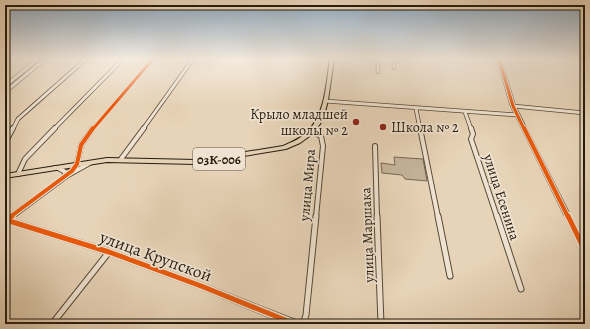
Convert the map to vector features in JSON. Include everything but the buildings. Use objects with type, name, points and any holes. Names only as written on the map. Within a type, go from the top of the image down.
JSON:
[{"type":"main road","name":"улица Мира","points":[[311,131],[321,117],[326,101],[330,74]]},
{"type":"main road","name":"03К-006","points":[[5,176],[77,164],[121,159],[179,162],[217,159],[284,148],[300,142],[311,131]]},
{"type":"street","points":[[5,86],[19,74]]},
{"type":"street","points":[[5,91],[26,74]]},
{"type":"street","points":[[5,143],[18,119],[69,74]]},
{"type":"street","points":[[18,174],[25,159],[33,150],[108,74]]},
{"type":"street","points":[[5,221],[72,171],[77,164],[81,145],[93,128],[140,74]]},
{"type":"street","points":[[121,159],[182,74]]},
{"type":"street","points":[[504,74],[513,106],[585,251]]},
{"type":"street","points":[[326,101],[416,109],[518,115]]},
{"type":"street","points":[[513,106],[585,113]]},
{"type":"street","points":[[416,109],[450,276]]},
{"type":"street","name":"улица Есенина","points":[[465,112],[474,134],[471,139],[521,289]]},
{"type":"street","name":"улица Мира","points":[[303,324],[307,308],[323,146],[321,136],[311,131]]},
{"type":"street","name":"улица Маршака","points":[[375,146],[381,324]]},
{"type":"street","points":[[65,177],[93,162]]},
{"type":"street","points":[[56,168],[66,172],[65,177]]},
{"type":"street","name":"улица Крупской","points":[[5,221],[108,252],[201,286],[295,324]]},
{"type":"street","points":[[52,324],[108,252]]},
{"type":"shaded area","points":[[394,157],[423,159],[427,181],[405,179],[402,175],[382,173],[381,163],[395,165]]},
{"type":"waterway","points":[[5,89],[22,74]]},
{"type":"cycle path","points":[[5,221],[72,171],[77,164],[81,145],[93,128],[140,74]]},
{"type":"cycle path","points":[[504,74],[513,106],[585,251]]},
{"type":"cycle path","points":[[6,220],[109,252],[201,286],[295,324]]},
{"type":"place","name":"Крыло младшей школы № 2","points":[[356,122]]},
{"type":"place","name":"Школа № 2","points":[[383,127]]}]
